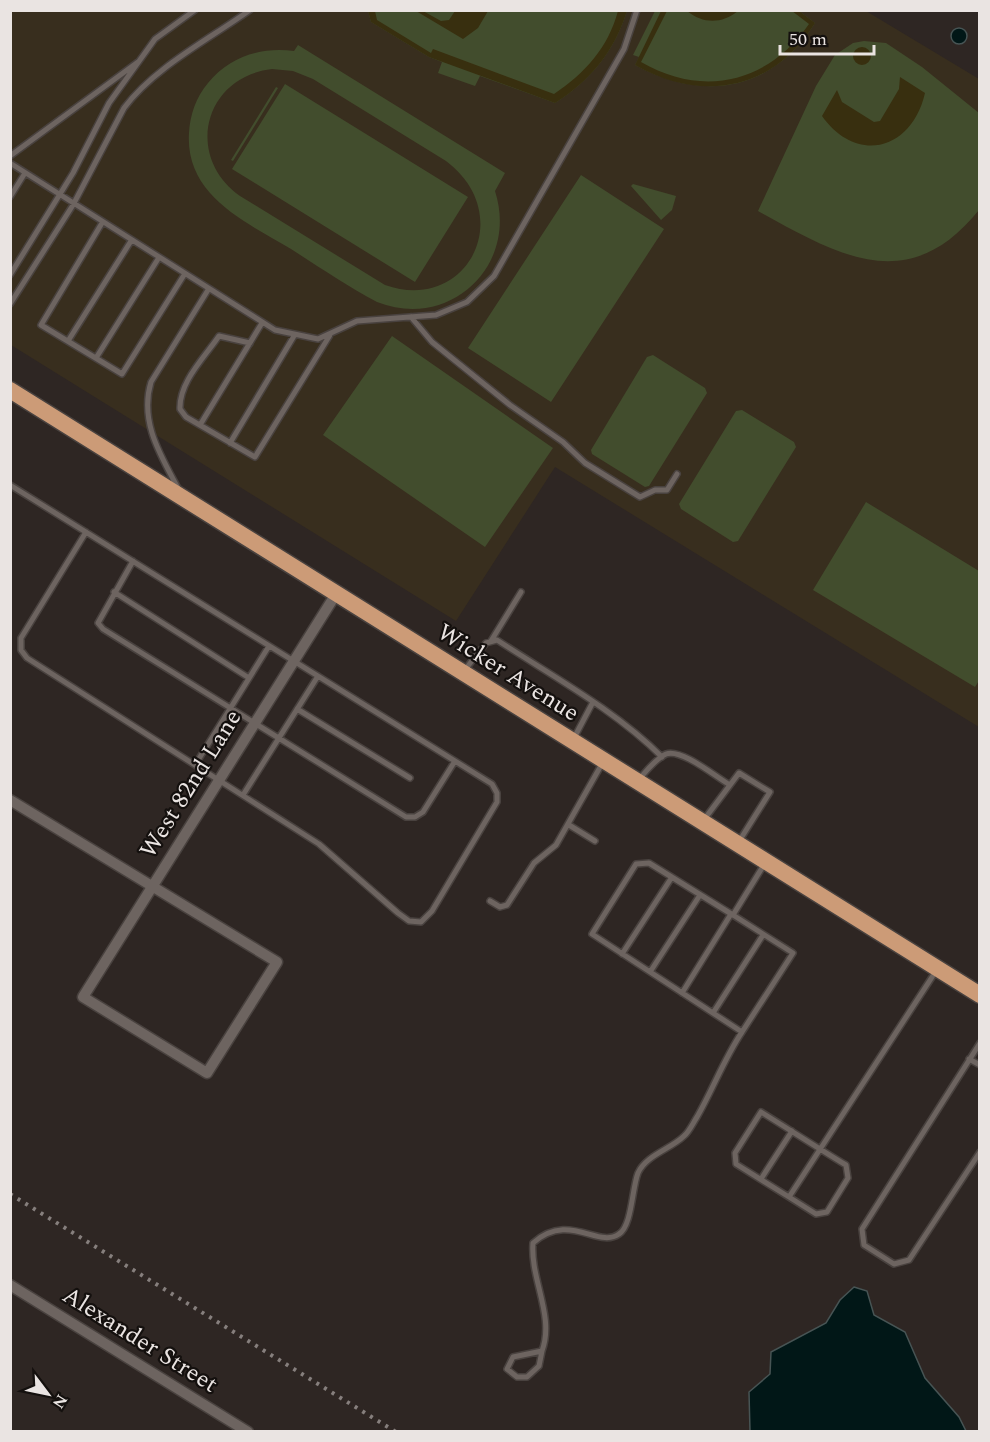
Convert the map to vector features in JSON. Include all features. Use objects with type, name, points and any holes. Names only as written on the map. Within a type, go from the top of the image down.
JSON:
[{"type":"highway","name":"Wicker Avenue","points":[[10,390],[980,995]]},
{"type":"street","name":"West 82nd Lane","points":[[152,886],[277,962],[207,1073],[83,997],[152,886],[336,594]]},
{"type":"street","points":[[10,800],[152,886]]},
{"type":"street","name":"Alexander Street","points":[[10,1285],[248,1431]]},
{"type":"lane","points":[[10,274],[60,196],[110,104],[156,39],[195,10]]},
{"type":"lane","points":[[10,304],[73,205],[124,108],[133,96],[157,76],[250,10]]},
{"type":"lane","points":[[10,163],[262,323],[294,336],[318,339],[357,321],[436,315],[467,302],[494,276],[624,48],[637,10]]},
{"type":"lane","points":[[10,156],[144,57]]},
{"type":"lane","points":[[10,197],[25,173]]},
{"type":"lane","points":[[102,223],[42,325],[122,374],[184,275]]},
{"type":"lane","points":[[68,341],[131,241]]},
{"type":"lane","points":[[96,358],[158,259]]},
{"type":"lane","points":[[184,499],[151,435],[147,413],[148,394],[152,382],[208,290]]},
{"type":"lane","points":[[411,317],[432,342],[510,405],[563,442],[585,463],[615,483],[640,497],[655,490],[667,490],[677,474]]},
{"type":"lane","points":[[200,425],[262,323]]},
{"type":"lane","points":[[250,343],[219,336],[184,386],[179,398],[180,409],[200,425],[255,457],[330,335]]},
{"type":"lane","points":[[230,442],[294,336]]},
{"type":"lane","points":[[10,485],[87,532],[492,784],[497,793],[497,802],[432,912],[421,922],[409,921],[319,844],[27,658],[21,650],[21,638],[87,532]]},
{"type":"lane","points":[[133,561],[98,623],[103,629],[255,724],[406,817],[415,817],[423,812],[455,761]]},
{"type":"lane","points":[[114,592],[249,678]]},
{"type":"lane","points":[[491,641],[522,592]]},
{"type":"lane","points":[[462,673],[486,643],[497,640],[593,702],[650,744],[662,757]]},
{"type":"lane","points":[[195,765],[269,646]]},
{"type":"lane","points":[[243,795],[318,676]]},
{"type":"lane","points":[[572,741],[593,702]]},
{"type":"lane","points":[[297,709],[410,778]]},
{"type":"lane","points":[[637,782],[668,753],[682,755],[730,785]]},
{"type":"lane","points":[[490,901],[500,907],[507,904],[534,863],[556,845],[603,760]]},
{"type":"lane","points":[[702,822],[739,773],[770,792],[737,844]]},
{"type":"lane","points":[[569,825],[595,841]]},
{"type":"lane","points":[[682,993],[766,862]]},
{"type":"lane","points":[[542,1351],[513,1357],[507,1369],[517,1377],[527,1377],[539,1366],[547,1328],[532,1260],[533,1243],[544,1234],[562,1228],[607,1238],[620,1234],[626,1225],[638,1172],[657,1154],[685,1136],[707,1099],[729,1051],[742,1032],[793,953],[649,863],[636,864],[592,934],[742,1032]]},
{"type":"lane","points":[[622,954],[672,877]]},
{"type":"lane","points":[[650,972],[700,895]]},
{"type":"lane","points":[[713,1013],[763,935]]},
{"type":"lane","points":[[789,1197],[937,969]]},
{"type":"lane","points":[[980,1042],[862,1229],[864,1245],[894,1264],[909,1260],[980,1152]]},
{"type":"lane","points":[[969,1059],[980,1065]]},
{"type":"lane","points":[[761,1112],[792,1131],[846,1165],[848,1178],[827,1212],[816,1214],[736,1164],[735,1153],[761,1112]]},
{"type":"lane","points":[[761,1179],[792,1131]]},
{"type":"shaded area","points":[[10,11],[866,11],[979,79],[979,727],[555,467],[456,621],[11,345]]},
{"type":"shaded area","points":[[959,28],[967,36],[959,44],[951,36]]},
{"type":"shaded area","points":[[854,1287],[867,1291],[874,1315],[905,1332],[925,1378],[959,1417],[966,1431],[750,1431],[749,1392],[770,1374],[771,1352],[826,1323],[840,1300]]},
{"type":"green space","points":[[368,11],[627,11],[622,26],[600,64],[580,85],[555,103],[480,76],[475,86],[438,73],[442,62],[429,57],[371,22]]},
{"type":"green space","points":[[655,11],[799,11],[815,23],[798,46],[778,64],[757,76],[734,84],[710,86],[686,84],[660,77],[635,65],[639,57],[633,55]]},
{"type":"green space","points":[[864,41],[886,43],[922,67],[979,113],[979,210],[952,237],[926,253],[899,261],[872,260],[844,253],[816,242],[758,211],[816,86],[835,55],[853,43]]},
{"type":"green space","points":[[298,45],[505,173],[495,191],[500,218],[497,244],[487,266],[472,285],[453,299],[430,307],[404,309],[377,302],[238,217],[208,190],[197,174],[190,155],[189,133],[192,113],[204,88],[226,66],[247,55],[258,52],[294,51]],"holes":[[[272,69],[293,71],[313,79],[446,161],[467,183],[478,207],[480,232],[473,254],[459,273],[439,285],[414,290],[385,285],[240,196],[223,179],[212,160],[208,140],[210,120],[217,102],[230,87],[249,75]]]},
{"type":"green space","points":[[285,84],[468,197],[415,282],[232,169]]},
{"type":"green space","points":[[276,87],[278,88],[233,161],[231,160]]},
{"type":"green space","points":[[581,175],[664,229],[551,402],[468,348]]},
{"type":"green space","points":[[633,184],[676,196],[672,210],[661,220],[631,186]]},
{"type":"green space","points":[[392,336],[553,448],[485,547],[323,435]]},
{"type":"green space","points":[[653,355],[705,388],[707,393],[649,486],[645,487],[592,454],[591,450],[647,357]]},
{"type":"green space","points":[[742,410],[794,442],[796,447],[738,541],[733,542],[681,509],[679,504],[736,411]]},
{"type":"green space","points":[[866,502],[979,571],[980,679],[975,687],[813,590]]},
{"type":"sand","points":[[368,11],[375,11],[377,20],[431,53],[433,49],[554,94],[576,77],[602,48],[618,11],[627,11],[622,26],[600,64],[580,85],[555,103],[429,57],[371,22]]},
{"type":"sand","points":[[416,11],[423,11],[441,21],[449,20],[455,11],[488,11],[478,28],[463,39]]},
{"type":"sand","points":[[661,11],[667,11],[641,62],[664,73],[688,80],[733,79],[774,60],[793,44],[809,24],[792,11],[799,11],[815,23],[798,46],[779,64],[757,76],[734,84],[710,86],[685,84],[660,77],[635,65]]},
{"type":"sand","points":[[687,11],[738,11],[726,18],[712,21],[699,18]]},
{"type":"sand","points":[[862,47],[868,50],[871,56],[868,62],[862,65],[856,62],[853,56],[856,50]]},
{"type":"sand","points":[[900,77],[925,93],[918,112],[908,128],[896,138],[882,144],[867,145],[851,141],[836,131],[822,116],[837,90],[842,102],[874,122],[880,121],[899,89]]},
{"type":"railway","points":[[10,1194],[396,1432]]}]
